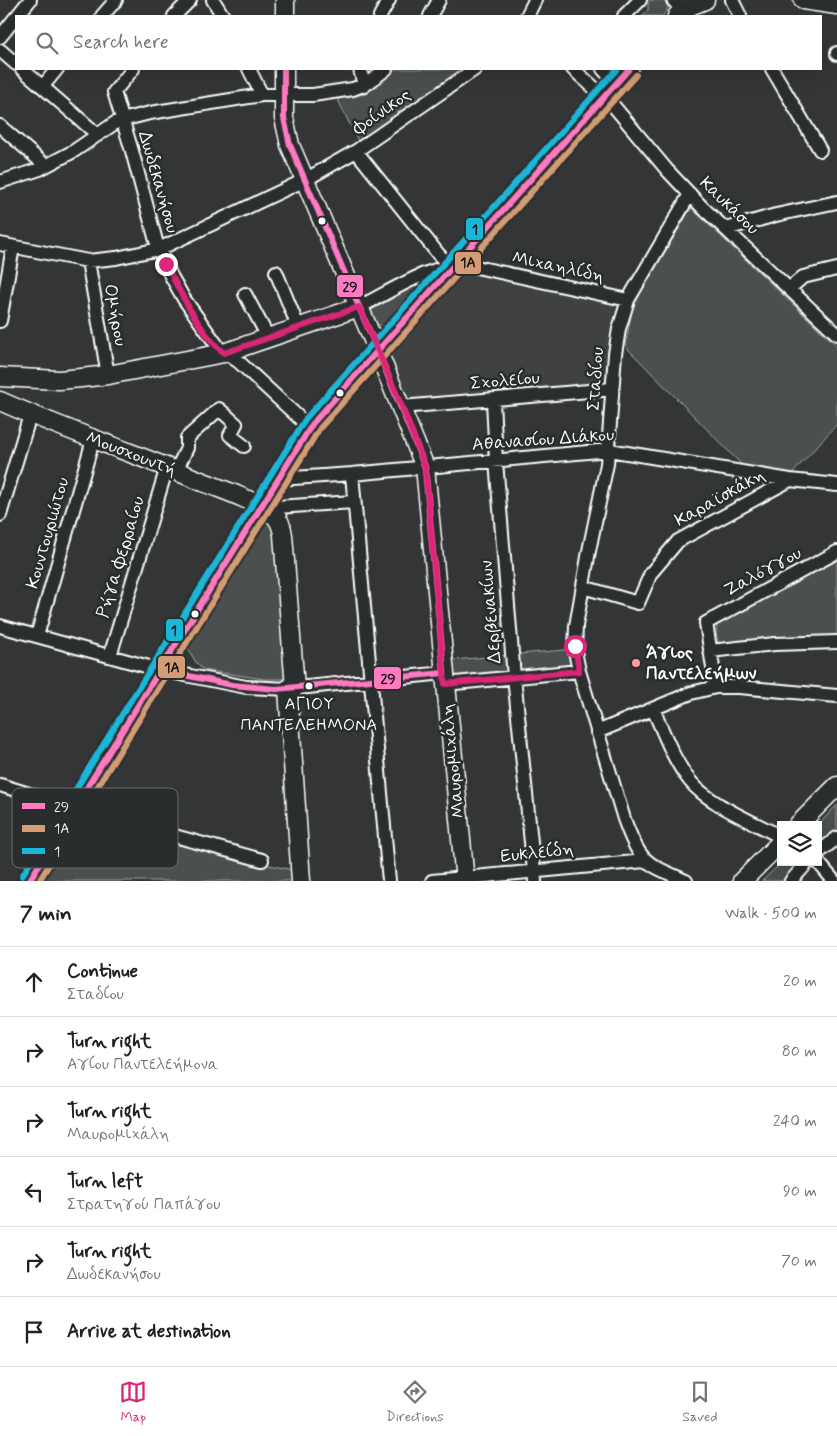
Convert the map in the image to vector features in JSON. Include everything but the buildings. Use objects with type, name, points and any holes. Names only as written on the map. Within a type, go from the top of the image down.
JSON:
[{"type":"street","points":[[19,15],[30,0]]},
{"type":"street","points":[[103,15],[116,0]]},
{"type":"street","points":[[175,15],[190,0]]},
{"type":"street","points":[[213,0],[222,15]]},
{"type":"street","points":[[285,0],[285,15]]},
{"type":"street","points":[[381,15],[389,0]]},
{"type":"street","points":[[431,15],[439,0]]},
{"type":"street","points":[[528,15],[535,0]]},
{"type":"street","points":[[625,15],[640,0]]},
{"type":"street","points":[[732,0],[740,15]]},
{"type":"street","points":[[803,0],[837,5]]},
{"type":"street","points":[[0,36],[15,19]]},
{"type":"street","points":[[0,50],[15,63]]},
{"type":"street","points":[[23,70],[98,135]]},
{"type":"street","points":[[42,86],[56,70]]},
{"type":"street","name":"Δωδεκανήσου","points":[[132,70],[114,92],[159,249],[175,282],[190,309],[216,346],[239,362],[309,428]]},
{"type":"street","points":[[250,70],[262,95]]},
{"type":"street","name":"Μαυρομιχάλη","points":[[284,70],[284,118],[287,135],[402,407],[425,467],[465,879]]},
{"type":"street","points":[[360,70],[364,86]]},
{"type":"street","points":[[0,182],[28,174],[46,166],[74,151],[122,120],[150,113],[262,95],[313,95],[342,92],[364,86],[385,70]]},
{"type":"street","name":"Φοίνικος","points":[[0,244],[88,261],[116,258],[159,249],[305,180],[356,151],[474,70]]},
{"type":"street","name":"Καυκάσου","points":[[574,70],[604,96],[690,194],[837,334]]},
{"type":"street","points":[[604,70],[616,83]]},
{"type":"street","points":[[87,788],[309,428],[377,349],[628,70]]},
{"type":"street","points":[[773,70],[820,150]]},
{"type":"street","points":[[0,126],[46,166]]},
{"type":"street","points":[[356,151],[440,256],[451,267]]},
{"type":"street","name":"Σταδίου","points":[[645,861],[630,834],[597,732],[579,671],[576,655],[576,635],[582,587],[609,450],[612,389],[618,335],[628,300],[690,194]]},
{"type":"street","points":[[726,229],[776,215],[837,202]]},
{"type":"street","points":[[0,321],[13,247]]},
{"type":"street","name":"Ομήρου","points":[[88,261],[108,375]]},
{"type":"street","name":"Μιχαηλίδη","points":[[359,307],[435,270],[472,266],[628,300]]},
{"type":"street","points":[[790,288],[803,277],[837,269]]},
{"type":"street","points":[[276,272],[299,328]]},
{"type":"street","points":[[245,294],[269,339]]},
{"type":"street","points":[[0,377],[58,380],[108,375],[224,353],[359,307]]},
{"type":"street","name":"Σχολείου","points":[[402,407],[612,389]]},
{"type":"street","name":"Δερβενακίων","points":[[493,400],[496,460],[514,677],[535,876]]},
{"type":"street","name":"Μουσχουντή","points":[[0,401],[93,440],[171,469],[261,508],[278,520],[283,531],[301,881]]},
{"type":"street","name":"Ρήγα Φερραίου","points":[[110,656],[171,469],[187,448],[187,438],[219,409],[236,424],[230,435],[244,446]]},
{"type":"street","points":[[0,515],[30,414]]},
{"type":"street","name":"Κουντουριώτου","points":[[37,636],[93,440]]},
{"type":"street","name":"Αθανασίου Διάκου","points":[[279,479],[609,450],[790,480],[837,485]]},
{"type":"street","points":[[352,474],[389,881]]},
{"type":"street","name":"Καραϊσκάκη","points":[[582,587],[638,603],[651,573],[670,548],[678,541],[790,480]]},
{"type":"street","points":[[261,508],[354,502]]},
{"type":"street","name":"Ζαλόγγου","points":[[710,650],[706,623],[837,552]]},
{"type":"street","points":[[0,626],[160,670],[232,685],[292,689],[370,681],[514,677],[579,671]]},
{"type":"street","points":[[716,687],[710,650],[775,644],[837,642]]},
{"type":"street","points":[[597,732],[691,693],[716,687],[739,687],[837,696]]},
{"type":"street","points":[[653,709],[680,767],[700,792],[713,801],[777,835]]},
{"type":"street","points":[[0,785],[12,789]]},
{"type":"street","points":[[802,821],[837,786]]},
{"type":"street","points":[[178,837],[262,860]]},
{"type":"street","points":[[822,850],[837,838]]},
{"type":"street","points":[[742,881],[777,846]]},
{"type":"street","points":[[645,861],[686,881]]},
{"type":"street","name":"Ευκλείδη","points":[[432,881],[535,876],[645,861]]},
{"type":"street","points":[[791,881],[804,866]]},
{"type":"street","points":[[821,866],[834,881]]},
{"type":"street","points":[[29,881],[37,868]]},
{"type":"shaded area","points":[[650,0],[664,0],[668,8],[664,15],[643,15],[648,10],[648,2]]},
{"type":"shaded area","points":[[392,70],[462,70],[358,141],[337,98],[366,94]]},
{"type":"shaded area","points":[[691,208],[837,346],[837,424],[791,475],[744,467],[625,346],[633,306]]},
{"type":"shaded area","points":[[461,271],[618,305],[610,335],[608,387],[405,402],[386,355]]},
{"type":"shaded area","points":[[417,285],[419,288],[382,327],[373,321],[370,311]]},
{"type":"shaded area","points":[[266,517],[278,529],[290,679],[264,679],[203,670],[195,661],[186,644]]},
{"type":"shaded area","points":[[837,559],[837,638],[720,644],[716,631],[718,623]]},
{"type":"shaded area","points":[[575,649],[579,671],[445,684],[443,661]]},
{"type":"shaded area","points":[[837,805],[837,829],[822,841],[822,821]]},
{"type":"shaded area","points":[[178,841],[298,871],[300,881],[39,881],[47,868],[178,868]]},
{"type":"shaded area","points":[[778,866],[795,866],[782,881],[762,881]]},
{"type":"transit line","name":"29","points":[[160,670],[232,685],[276,689],[444,673],[425,467],[290,145],[284,118],[284,70]]},
{"type":"transit line","name":"1","points":[[77,788],[306,418],[616,70]]},
{"type":"transit line","name":"29","points":[[87,788],[313,423],[628,70]]},
{"type":"transit line","name":"1Α","points":[[97,788],[320,428],[636,75]]},
{"type":"transit line","name":"1","points":[[22,876],[27,868]]},
{"type":"transit line","name":"29","points":[[29,881],[37,868]]},
{"type":"transit line","name":"1Α","points":[[39,881],[47,868]]},
{"type":"place","name":"Άγιος Παντελεήμων","points":[[636,663]]},
{"type":"place","name":"ΑΓΙΟΥ ΠΑΝΤΕΛΕΗΜΟΝΑ","points":[[309,686]]},
{"type":"route","points":[[166,264],[190,309],[216,346],[224,353],[359,307],[402,407],[425,467],[445,684],[579,671],[575,646]]}]
